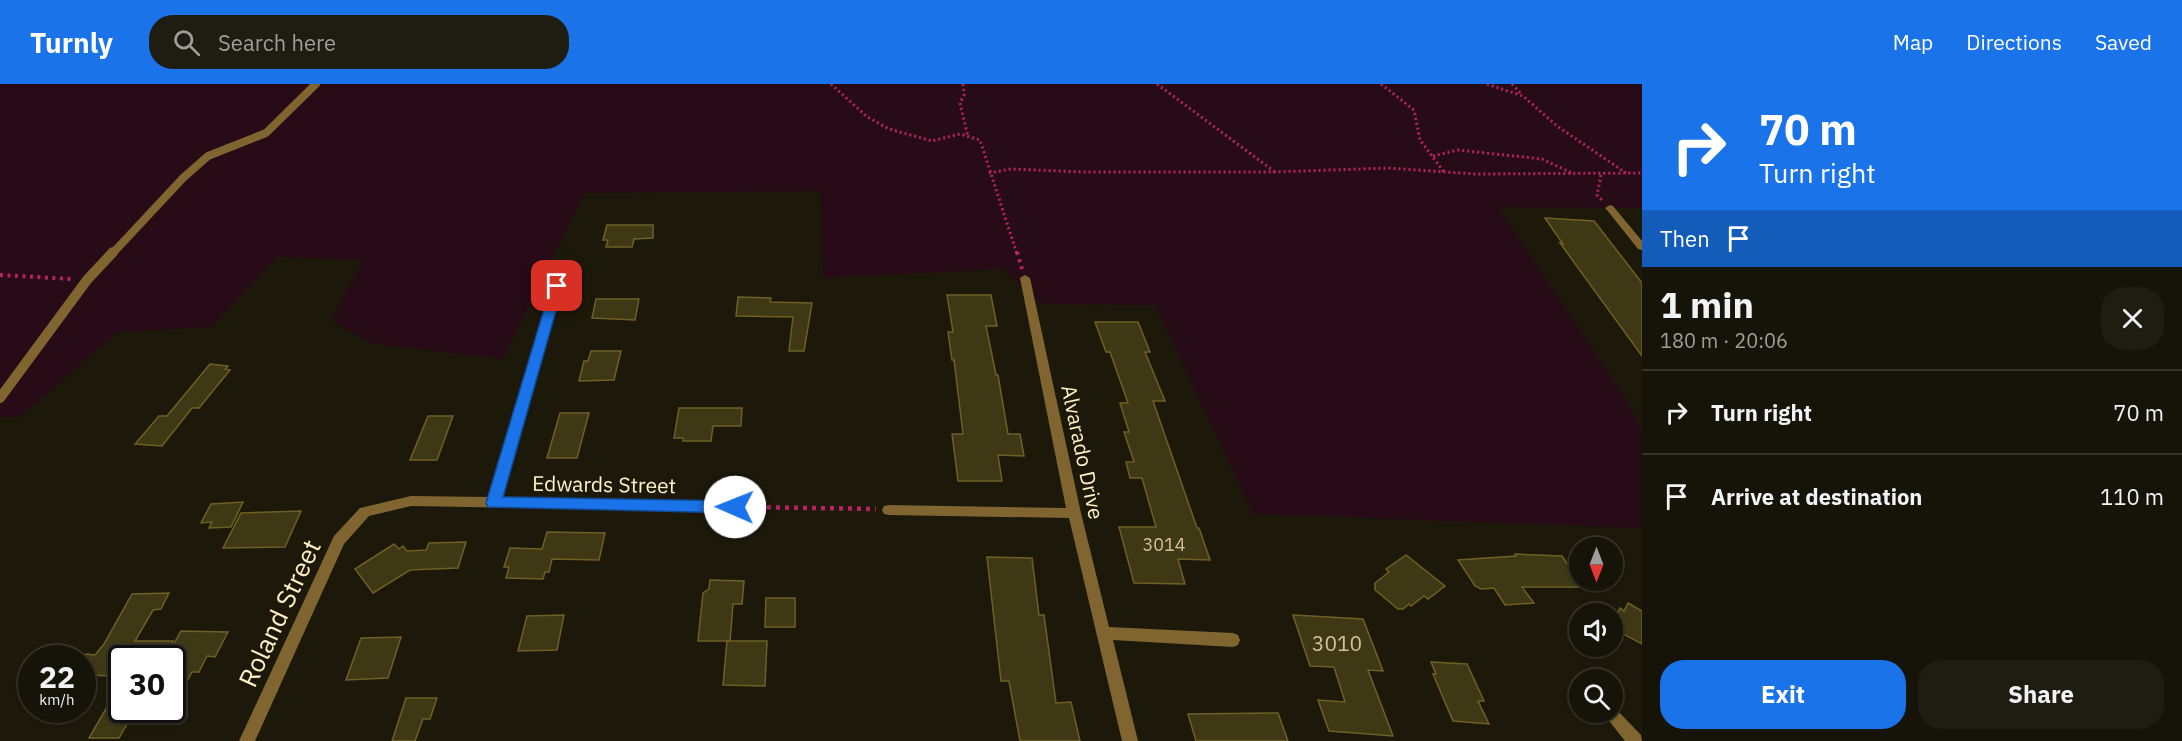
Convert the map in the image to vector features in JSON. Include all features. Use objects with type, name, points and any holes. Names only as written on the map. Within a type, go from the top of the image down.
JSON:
[{"type":"street","points":[[1610,208],[1642,247]]},
{"type":"street","name":"Alvarado Drive","points":[[1024,278],[1074,513],[1130,741]]},
{"type":"street","points":[[494,503],[557,286]]},
{"type":"street","name":"Edwards Street","points":[[365,512],[411,501],[735,507]]},
{"type":"street","points":[[889,510],[1074,513]]},
{"type":"street","name":"Roland Street","points":[[247,741],[339,540],[365,512]]},
{"type":"street","points":[[1102,633],[1233,640]]},
{"type":"street","points":[[1620,723],[1635,741]]},
{"type":"lane","points":[[0,398],[87,280],[208,156],[266,133],[316,84]]},
{"type":"path","points":[[831,84],[866,117],[889,129],[932,141],[960,134],[980,140],[1024,278]]},
{"type":"path","points":[[963,84],[964,95],[960,104],[969,138]]},
{"type":"path","points":[[1157,84],[1275,172]]},
{"type":"path","points":[[1381,84],[1414,110],[1420,140],[1444,172]]},
{"type":"path","points":[[1487,84],[1523,96]]},
{"type":"path","points":[[1512,84],[1557,126],[1627,174]]},
{"type":"path","points":[[1432,156],[1458,150],[1542,159],[1577,175]]},
{"type":"path","points":[[989,173],[1011,169],[1083,172],[1275,172],[1388,168],[1444,172],[1577,175],[1642,173]]},
{"type":"path","points":[[1601,175],[1598,195],[1610,208]]},
{"type":"path","points":[[0,275],[87,280]]},
{"type":"path","points":[[735,507],[889,510]]},
{"type":"shaded area","points":[[0,84],[1642,84],[1642,208],[1498,207],[1627,401],[1642,430],[1642,528],[1253,514],[1155,305],[1041,304],[1002,269],[823,278],[820,191],[585,193],[503,359],[375,344],[331,321],[363,260],[278,257],[211,327],[118,332],[20,417],[0,417]]},
{"type":"building","points":[[1545,218],[1594,221],[1642,283],[1642,356],[1560,243],[1563,244]]},
{"type":"building","points":[[607,225],[653,225],[653,238],[634,239],[632,247],[606,247],[608,240],[603,240]]},
{"type":"building","points":[[947,295],[991,295],[997,326],[986,326],[996,375],[998,375],[1008,434],[1020,434],[1024,456],[998,455],[1002,481],[958,481],[952,434],[963,434],[954,360],[952,360],[948,332],[953,332]]},
{"type":"building","points":[[738,297],[771,298],[770,302],[812,303],[804,351],[789,351],[793,317],[736,316]]},
{"type":"building","points":[[596,299],[639,299],[635,320],[592,318]]},
{"type":"building","points":[[1095,322],[1138,322],[1150,352],[1145,352],[1165,401],[1153,401],[1210,560],[1178,559],[1185,584],[1134,583],[1119,527],[1156,527],[1142,478],[1130,478],[1126,462],[1134,462],[1124,432],[1129,432],[1120,403],[1128,403],[1110,352],[1106,352]]},
{"type":"building","points":[[591,351],[621,351],[614,380],[579,381],[584,361],[588,361]]},
{"type":"building","points":[[210,364],[228,366],[225,369],[230,370],[199,408],[192,408],[162,446],[135,444],[159,416],[167,416]]},
{"type":"building","points":[[679,408],[742,408],[741,426],[713,426],[711,441],[683,441],[683,438],[674,438]]},
{"type":"building","points":[[560,413],[589,413],[577,458],[547,458]]},
{"type":"building","points":[[428,416],[453,416],[437,460],[410,460]]},
{"type":"building","points":[[243,502],[231,527],[209,528],[212,522],[201,523],[211,504]]},
{"type":"building","points":[[301,511],[285,547],[223,548],[241,513]]},
{"type":"building","points":[[547,532],[605,533],[599,560],[552,559],[549,572],[545,572],[543,579],[506,578],[509,567],[504,567],[510,548],[542,549]]},
{"type":"building","points":[[466,542],[458,568],[410,570],[373,593],[355,569],[394,544],[399,549],[403,546],[407,551],[426,550],[429,543]]},
{"type":"building","points":[[1515,554],[1562,556],[1569,566],[1569,587],[1522,587],[1534,603],[1505,605],[1494,588],[1481,589],[1475,586],[1458,560],[1516,556]]},
{"type":"building","points":[[1406,555],[1445,586],[1428,599],[1424,596],[1411,606],[1409,604],[1403,609],[1398,609],[1375,590],[1375,583],[1389,572],[1386,569]]},
{"type":"building","points":[[987,557],[1032,558],[1039,615],[1044,615],[1056,703],[1071,702],[1080,741],[1020,741],[1009,681],[1001,681]]},
{"type":"building","points":[[710,580],[744,581],[742,604],[733,604],[730,641],[698,641],[703,593],[709,589]]},
{"type":"building","points":[[169,593],[161,609],[153,610],[135,641],[173,641],[171,645],[108,645],[108,676],[96,675],[96,654],[104,644],[132,594]]},
{"type":"building","points":[[766,598],[795,598],[795,627],[765,627]]},
{"type":"building","points":[[1628,603],[1642,611],[1642,644],[1623,634],[1624,611]]},
{"type":"building","points":[[564,615],[557,650],[518,651],[527,616]]},
{"type":"building","points":[[1293,615],[1363,619],[1383,671],[1368,670],[1393,736],[1329,731],[1318,700],[1345,702],[1334,667],[1310,666]]},
{"type":"building","points":[[181,631],[228,632],[215,657],[207,656],[199,672],[192,672],[186,683],[186,645],[173,645]]},
{"type":"building","points":[[401,637],[388,678],[346,680],[361,638]]},
{"type":"building","points":[[727,641],[767,641],[765,686],[723,685]]},
{"type":"building","points":[[1431,662],[1467,664],[1484,701],[1478,701],[1489,724],[1453,721],[1433,674],[1436,674]]},
{"type":"building","points":[[406,698],[437,698],[430,719],[423,719],[415,741],[392,741]]},
{"type":"building","points":[[108,705],[108,723],[128,723],[119,738],[89,738]]},
{"type":"building","points":[[1278,713],[1288,741],[1196,741],[1188,714]]},
{"type":"route","points":[[557,286],[494,503],[735,507]]}]
